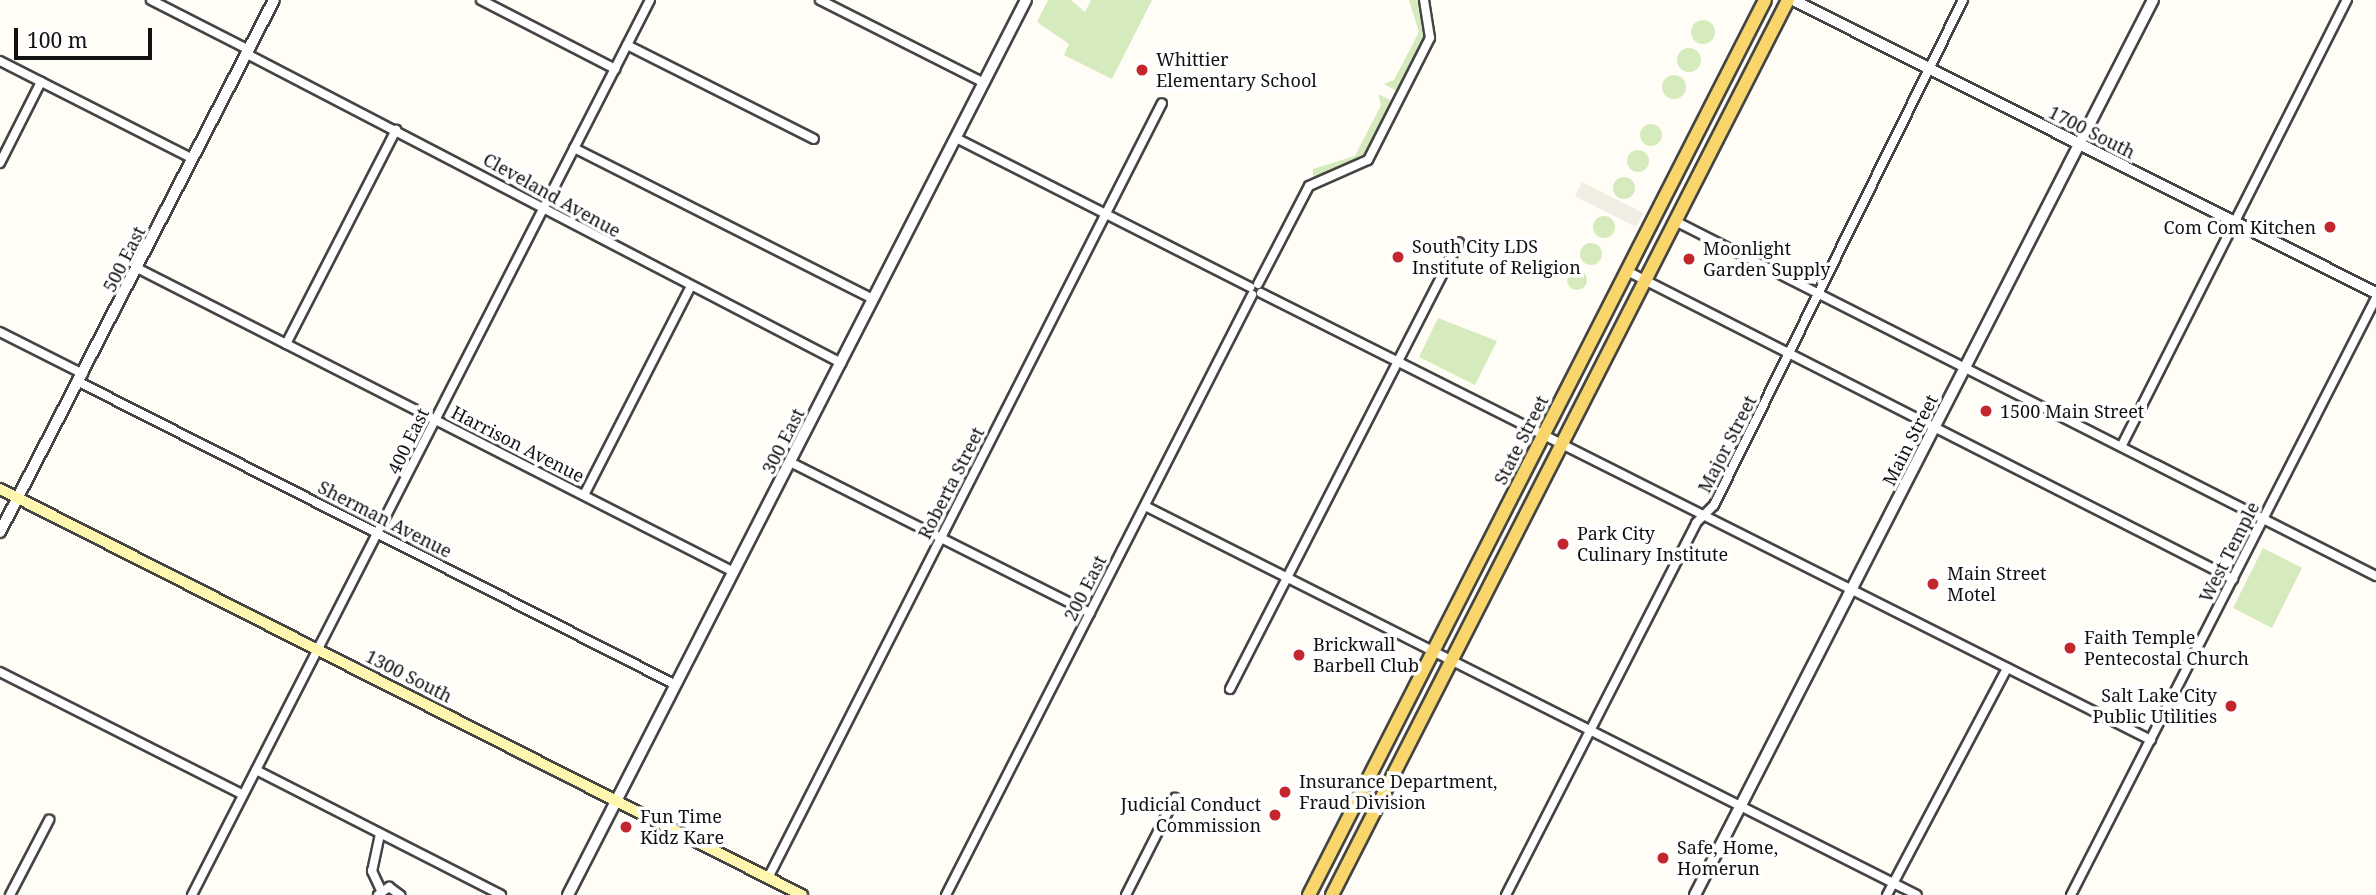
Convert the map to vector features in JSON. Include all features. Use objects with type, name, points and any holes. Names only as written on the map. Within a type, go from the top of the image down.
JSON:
[{"type":"main road","name":"State Street","points":[[1308,895],[1765,0]]},
{"type":"main road","points":[[1332,895],[1790,0]]},
{"type":"main road","name":"1300 South","points":[[0,489],[802,895]]},
{"type":"street","name":"Cleveland Avenue","points":[[151,0],[841,363]]},
{"type":"street","name":"500 East","points":[[0,532],[274,0]]},
{"type":"street","points":[[481,0],[615,69]]},
{"type":"street","name":"400 East","points":[[192,895],[650,0]]},
{"type":"street","points":[[820,0],[984,83]]},
{"type":"street","name":"300 East","points":[[568,895],[1026,0]]},
{"type":"street","name":"200 East","points":[[946,895],[1309,186],[1368,160],[1430,38],[1424,0]]},
{"type":"street","name":"1700 South","points":[[1790,0],[2079,143],[2376,296]]},
{"type":"street","name":"Major Street","points":[[1506,895],[1791,354],[1818,293],[1963,0]]},
{"type":"street","name":"Main Street","points":[[1695,895],[2152,0]]},
{"type":"street","points":[[2122,445],[2347,0]]},
{"type":"street","points":[[627,44],[814,139]]},
{"type":"street","points":[[0,61],[193,159]]},
{"type":"street","points":[[0,163],[41,82]]},
{"type":"street","name":"Roberta Street","points":[[768,878],[1162,103]]},
{"type":"street","points":[[286,344],[396,130]]},
{"type":"street","points":[[956,138],[2151,740]]},
{"type":"street","points":[[574,148],[873,299]]},
{"type":"street","points":[[1675,221],[2122,445],[2376,576]]},
{"type":"street","points":[[1230,689],[1459,242]]},
{"type":"street","name":"Harrison Avenue","points":[[137,268],[734,572]]},
{"type":"street","points":[[1627,271],[2234,579]]},
{"type":"street","points":[[584,495],[691,286]]},
{"type":"street","name":"West Temple","points":[[2071,895],[2376,296]]},
{"type":"street","name":"Sherman Avenue","points":[[0,332],[81,378],[379,534],[676,685]]},
{"type":"street","points":[[790,462],[1090,613]]},
{"type":"street","points":[[1145,506],[1917,895]]},
{"type":"street","points":[[1887,895],[2007,668]]},
{"type":"street","points":[[0,672],[243,795]]},
{"type":"street","points":[[256,770],[501,895]]},
{"type":"street","points":[[1126,895],[1175,798]]},
{"type":"street","points":[[10,895],[48,820]]},
{"type":"street","points":[[380,834],[372,871],[379,892],[393,887],[400,895]]},
{"type":"green space","points":[[1048,0],[1071,0],[1085,12],[1091,0],[1152,0],[1112,79],[1064,55],[1069,44],[1037,22]]},
{"type":"green space","points":[[1409,0],[1418,0],[1427,29],[1397,91],[1384,84],[1394,80],[1419,32]]},
{"type":"green space","points":[[1703,20],[1714,27],[1715,32],[1708,43],[1703,44],[1692,37],[1691,32],[1698,21]]},
{"type":"green space","points":[[1689,48],[1700,55],[1701,60],[1694,71],[1689,72],[1678,65],[1677,60],[1684,49]]},
{"type":"green space","points":[[1674,75],[1685,82],[1686,87],[1679,98],[1674,99],[1663,92],[1662,87],[1669,76]]},
{"type":"green space","points":[[1378,94],[1392,101],[1360,161],[1313,177],[1313,169],[1355,156],[1381,105]]},
{"type":"green space","points":[[1651,124],[1659,127],[1662,135],[1659,143],[1651,146],[1643,143],[1640,135],[1643,127]]},
{"type":"green space","points":[[1638,150],[1646,153],[1649,161],[1646,169],[1638,172],[1630,169],[1627,161],[1630,153]]},
{"type":"green space","points":[[1624,177],[1632,180],[1635,188],[1632,196],[1624,199],[1616,196],[1613,188],[1616,180]]},
{"type":"green space","points":[[1604,216],[1612,219],[1615,227],[1612,235],[1604,238],[1596,235],[1593,227],[1596,219]]},
{"type":"green space","points":[[1591,243],[1599,246],[1602,254],[1599,262],[1591,265],[1583,262],[1580,254],[1583,246]]},
{"type":"green space","points":[[1577,270],[1584,273],[1587,280],[1584,287],[1577,290],[1570,287],[1567,280],[1570,273]]},
{"type":"green space","points":[[1438,318],[1497,341],[1475,385],[1419,357]]},
{"type":"green space","points":[[2263,548],[2302,568],[2272,628],[2233,608]]},
{"type":"shaded area","points":[[1582,182],[1643,213],[1636,227],[1575,196]]},
{"type":"place","name":"Whittier Elementary School","points":[[1142,70]]},
{"type":"place","name":"Com Com Kitchen","points":[[2330,227]]},
{"type":"place","name":"South City LDS Institute of Religion","points":[[1398,257]]},
{"type":"place","name":"Moonlight Garden Supply","points":[[1689,259]]},
{"type":"place","name":"1500 Main Street","points":[[1986,411]]},
{"type":"place","name":"Park City Culinary Institute","points":[[1563,544]]},
{"type":"place","name":"Main Street Motel","points":[[1933,584]]},
{"type":"place","name":"Faith Temple Pentecostal Church","points":[[2070,648]]},
{"type":"place","name":"Brickwall Barbell Club","points":[[1299,655]]},
{"type":"place","name":"Salt Lake City Public Utilities","points":[[2231,706]]},
{"type":"place","name":"Insurance Department, Fraud Division","points":[[1285,792]]},
{"type":"place","name":"Judicial Conduct Commission","points":[[1275,815]]},
{"type":"place","name":"Fun Time Kidz Kare","points":[[626,827]]},
{"type":"place","name":"Safe, Home, Homerun","points":[[1663,858]]}]
